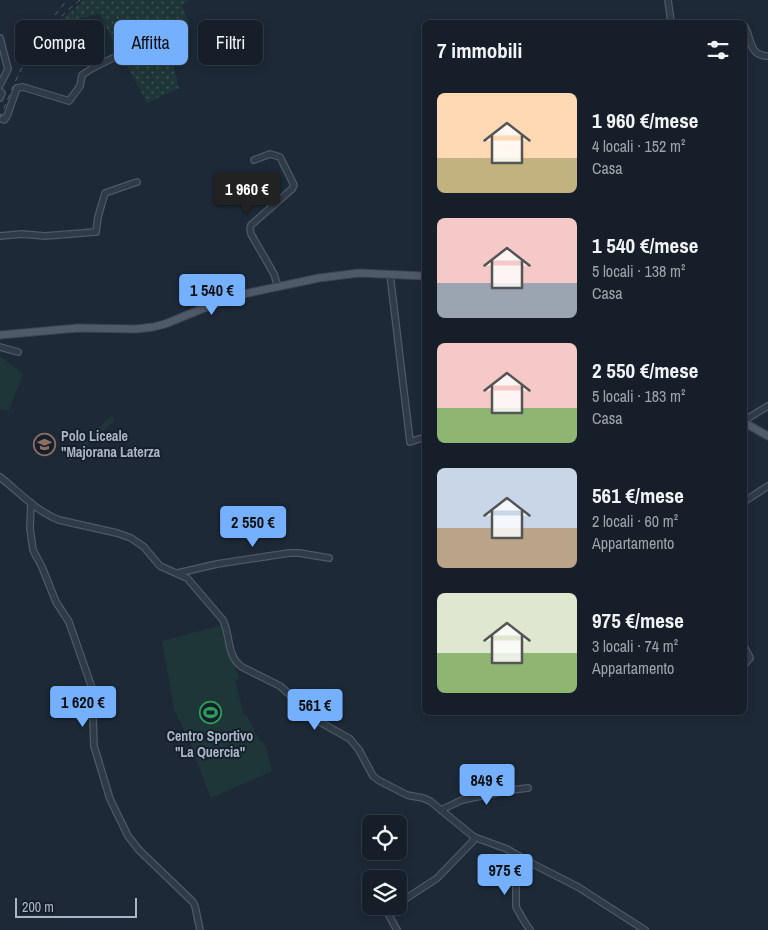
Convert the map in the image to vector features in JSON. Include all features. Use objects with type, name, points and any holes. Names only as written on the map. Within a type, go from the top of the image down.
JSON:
[{"type":"main road","points":[[0,335],[78,328],[136,329],[153,327],[234,296],[320,278],[359,273],[422,276]]},
{"type":"main road","points":[[747,422],[768,436]]},
{"type":"street","points":[[668,0],[671,20]]},
{"type":"street","points":[[747,32],[755,52],[759,55],[768,56]]},
{"type":"street","points":[[0,38],[8,69],[1,84]]},
{"type":"street","points":[[0,118],[4,120],[7,116],[18,88],[23,87],[69,101],[80,86],[82,75],[114,58]]},
{"type":"street","points":[[0,91],[2,93],[0,98]]},
{"type":"street","points":[[254,160],[270,154],[280,157],[294,185],[292,189],[251,225],[250,229],[274,274],[278,287]]},
{"type":"street","points":[[0,236],[22,234],[45,236],[96,232],[105,193],[137,182]]},
{"type":"street","points":[[390,274],[410,442],[422,438]]},
{"type":"street","points":[[0,347],[18,352]]},
{"type":"street","points":[[747,420],[768,406]]},
{"type":"street","points":[[0,477],[41,511],[59,520],[126,536],[144,546],[160,566],[178,573],[190,582],[223,620],[233,657],[237,664],[280,686],[320,722],[350,739],[359,750],[373,776],[378,780],[407,795],[427,800],[474,837],[507,849],[590,894],[645,930]]},
{"type":"street","points":[[747,500],[768,486]]},
{"type":"street","points":[[31,503],[30,528],[33,550],[56,602],[69,622],[92,688],[94,746],[110,799],[128,836],[138,850],[196,906],[200,930]]},
{"type":"street","points":[[178,573],[217,564],[289,552],[329,558]]},
{"type":"street","points":[[441,810],[462,800],[528,788]]},
{"type":"street","points":[[407,898],[422,889],[444,871],[473,841],[474,837]]},
{"type":"street","points":[[515,854],[516,907],[530,930]]},
{"type":"street","points":[[389,915],[397,930]]},
{"type":"green space","points":[[84,0],[190,0],[182,5],[187,20],[114,20],[114,44],[100,14],[72,20],[62,19]]},
{"type":"green space","points":[[127,65],[174,65],[179,88],[147,103]]},
{"type":"green space","points":[[0,356],[23,374],[9,410],[0,409]]},
{"type":"green space","points":[[111,416],[115,420],[70,461],[67,458]]},
{"type":"green space","name":"Centro Sportivo \"La Quercia\"","points":[[222,625],[239,678],[235,681],[244,715],[247,716],[259,739],[265,745],[272,771],[211,798],[187,735],[174,710],[162,641]]},
{"type":"railway","points":[[55,15],[67,0]]},
{"type":"railway","points":[[0,118],[19,73],[34,48],[44,34],[80,0]]},
{"type":"place","name":"Polo Liceale \"Majorana Laterza","points":[[45,444]]},
{"type":"place","name":"Centro Sportivo \"La Quercia\"","points":[[210,713]]}]
